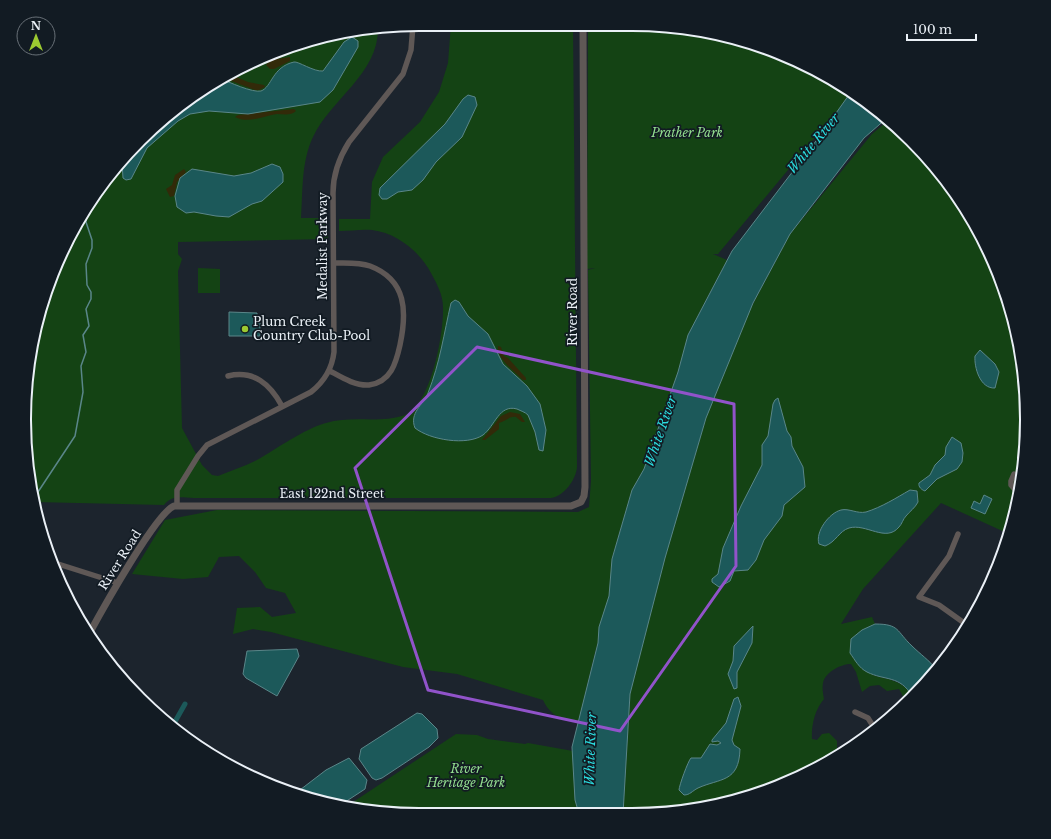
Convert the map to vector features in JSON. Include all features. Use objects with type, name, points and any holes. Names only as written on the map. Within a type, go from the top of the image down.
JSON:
[{"type":"street","name":"Medalist Parkway","points":[[177,505],[178,490],[203,449],[218,439],[311,392],[321,383],[330,371],[334,352],[333,188],[338,163],[348,142],[403,74],[411,50],[412,31]]},
{"type":"street","name":"River Road","points":[[487,506],[574,506],[580,504],[584,496],[583,31]]},
{"type":"street","points":[[330,371],[361,384],[374,384],[386,377],[395,365],[405,317],[403,303],[399,292],[393,282],[384,274],[367,265],[334,263]]},
{"type":"street","points":[[228,376],[244,374],[255,378],[272,391],[282,406]]},
{"type":"street","points":[[1014,474],[1011,480],[1011,486],[1014,489]]},
{"type":"street","name":"River Road","points":[[92,629],[118,583],[164,512],[177,505]]},
{"type":"street","name":"East 122nd Street","points":[[177,505],[487,506]]},
{"type":"street","points":[[958,534],[949,556],[919,597],[939,605],[963,622]]},
{"type":"street","points":[[60,564],[118,583]]},
{"type":"street","points":[[855,712],[868,718],[872,725]]},
{"type":"highlighted area","points":[[477,347],[734,404],[736,566],[620,731],[428,690],[355,468]]},
{"type":"green space","points":[[450,31],[573,31],[577,467],[572,482],[565,491],[556,497],[551,498],[178,497],[171,499],[164,505],[40,502],[34,470],[31,420],[34,369],[38,344],[44,319],[61,271],[83,225],[96,204],[127,163],[163,127],[204,96],[225,83],[271,61],[319,44],[369,34],[377,33],[376,45],[370,60],[352,86],[321,123],[309,147],[304,166],[301,218],[328,218],[328,239],[178,242],[178,254],[182,259],[178,271],[182,428],[202,465],[212,475],[218,476],[257,460],[300,434],[326,423],[346,420],[395,418],[405,415],[414,409],[422,398],[429,383],[438,350],[443,319],[442,298],[439,290],[421,258],[399,239],[372,230],[339,231],[339,219],[370,219],[372,182],[383,157],[420,122],[439,92],[448,63]]},
{"type":"green space","name":"Prather Park","points":[[588,31],[632,31],[682,34],[732,44],[803,71],[849,97],[718,254],[713,254],[727,260],[688,335],[678,372],[644,469],[632,490],[612,559],[609,606],[595,653],[578,723],[557,716],[549,710],[543,700],[457,674],[403,667],[271,632],[253,629],[233,634],[237,608],[260,607],[272,617],[296,613],[285,593],[266,588],[255,572],[239,556],[219,557],[208,577],[183,579],[132,574],[165,520],[217,510],[578,512],[589,507],[591,481],[588,270],[595,268],[587,269]]},
{"type":"green space","points":[[884,124],[924,163],[940,183],[968,225],[980,248],[1007,319],[1017,369],[1020,420],[1017,470],[1013,495],[1003,531],[941,503],[863,589],[841,624],[872,617],[875,624],[862,630],[873,675],[895,681],[908,692],[903,697],[899,689],[887,691],[879,685],[870,686],[862,692],[856,672],[851,664],[838,667],[830,672],[824,679],[824,699],[814,718],[812,739],[817,740],[822,734],[829,733],[837,741],[837,749],[803,768],[732,795],[682,805],[623,808],[630,694],[662,567],[708,411],[745,319],[790,234],[872,134]]},
{"type":"green space","points":[[198,268],[220,269],[220,293],[198,293]]},
{"type":"green space","name":"River Heritage Park","points":[[456,734],[477,735],[488,739],[525,744],[528,743],[573,751],[575,800],[577,808],[420,808],[369,805],[353,802]]},
{"type":"sand","points":[[290,57],[290,61],[274,69],[270,69],[266,65],[268,62],[276,59]]},
{"type":"sand","points":[[236,77],[248,82],[264,85],[265,87],[255,90],[230,80]]},
{"type":"sand","points":[[294,109],[296,111],[292,114],[277,114],[251,120],[235,117],[238,115]]},
{"type":"sand","points":[[184,169],[186,172],[177,182],[174,196],[170,197],[166,189],[172,185],[175,175]]},
{"type":"sand","points":[[498,346],[501,347],[504,356],[508,358],[526,378],[526,380],[523,380],[503,360],[498,351]]},
{"type":"sand","points":[[510,412],[520,414],[525,422],[522,422],[516,417],[509,418],[499,423],[499,429],[485,440],[482,440],[501,416]]},
{"type":"water","points":[[352,37],[358,41],[358,47],[333,90],[320,102],[248,114],[209,111],[190,114],[178,121],[147,148],[131,179],[126,180],[123,178],[122,169],[163,127],[204,96],[225,83],[228,81],[247,89],[261,91],[265,89],[281,68],[294,62],[315,70],[323,71],[344,42]]},
{"type":"water","points":[[468,95],[475,97],[477,105],[462,137],[436,162],[423,180],[412,190],[398,192],[387,199],[382,199],[379,195],[380,188],[445,124],[463,99]]},
{"type":"water","name":"White River","points":[[848,97],[882,122],[864,138],[790,234],[753,303],[706,418],[665,558],[630,694],[623,808],[577,808],[575,800],[572,747],[598,643],[599,627],[609,596],[612,559],[632,490],[644,469],[678,372],[688,335],[732,251],[819,137]]},
{"type":"water","points":[[272,164],[280,167],[283,174],[283,182],[262,201],[252,204],[229,217],[194,212],[186,213],[177,207],[175,196],[180,178],[192,169],[234,176],[251,173]]},
{"type":"water","points":[[455,300],[459,302],[468,316],[488,334],[503,364],[527,386],[540,404],[546,430],[543,451],[539,450],[535,432],[528,415],[517,409],[511,408],[501,413],[483,435],[468,440],[458,441],[430,436],[415,428],[415,413],[426,397],[432,382],[439,359],[451,303]]},
{"type":"water","name":"Plum Creek Country Club-Pool","points":[[229,312],[257,313],[257,322],[260,323],[260,336],[229,336]]},
{"type":"water","points":[[980,350],[995,364],[999,372],[995,388],[985,385],[977,371],[975,356]]},
{"type":"water","points":[[778,398],[787,431],[791,437],[792,446],[803,467],[805,487],[784,505],[782,516],[764,540],[756,560],[748,570],[734,571],[730,581],[719,587],[712,582],[712,579],[718,574],[723,548],[741,506],[762,465],[762,445],[768,436],[773,404]]},
{"type":"water","points":[[952,437],[961,443],[963,453],[962,462],[957,469],[937,479],[924,491],[920,487],[919,483],[930,475],[935,465],[945,455],[946,447]]},
{"type":"water","points":[[910,490],[917,491],[918,502],[905,517],[900,526],[894,531],[882,533],[862,528],[849,528],[829,544],[825,546],[819,544],[818,539],[821,529],[828,519],[836,512],[847,510],[866,512],[883,505]]},
{"type":"water","points":[[984,495],[992,499],[985,514],[971,508],[974,501],[980,504]]},
{"type":"water","points":[[875,624],[889,625],[897,629],[912,646],[933,665],[909,691],[897,682],[867,672],[857,664],[850,653],[851,639],[862,630]]},
{"type":"water","points":[[753,626],[752,643],[737,672],[737,688],[734,689],[728,674],[733,661],[734,646]]},
{"type":"water","points":[[297,649],[299,656],[277,696],[246,678],[243,674],[247,651]]},
{"type":"water","points":[[738,697],[741,706],[732,740],[734,745],[740,749],[739,760],[736,768],[727,778],[698,788],[689,794],[684,795],[679,790],[680,784],[691,758],[701,758],[710,744],[717,745],[721,743],[718,741],[712,742],[712,740],[726,723],[734,699]]},
{"type":"water","points":[[417,713],[422,714],[437,729],[438,738],[429,747],[382,778],[376,780],[372,778],[359,759],[361,749]]},
{"type":"water","points":[[349,758],[367,780],[365,789],[346,801],[301,789],[326,770]]},
{"type":"waterway","points":[[38,493],[75,436],[83,392],[81,366],[86,352],[83,335],[89,326],[86,309],[91,299],[91,292],[87,285],[86,264],[92,248],[92,240],[86,220]]},
{"type":"waterway","points":[[175,722],[185,704]]},
{"type":"place","name":"Plum Creek Country Club-Pool","points":[[245,329]]}]
